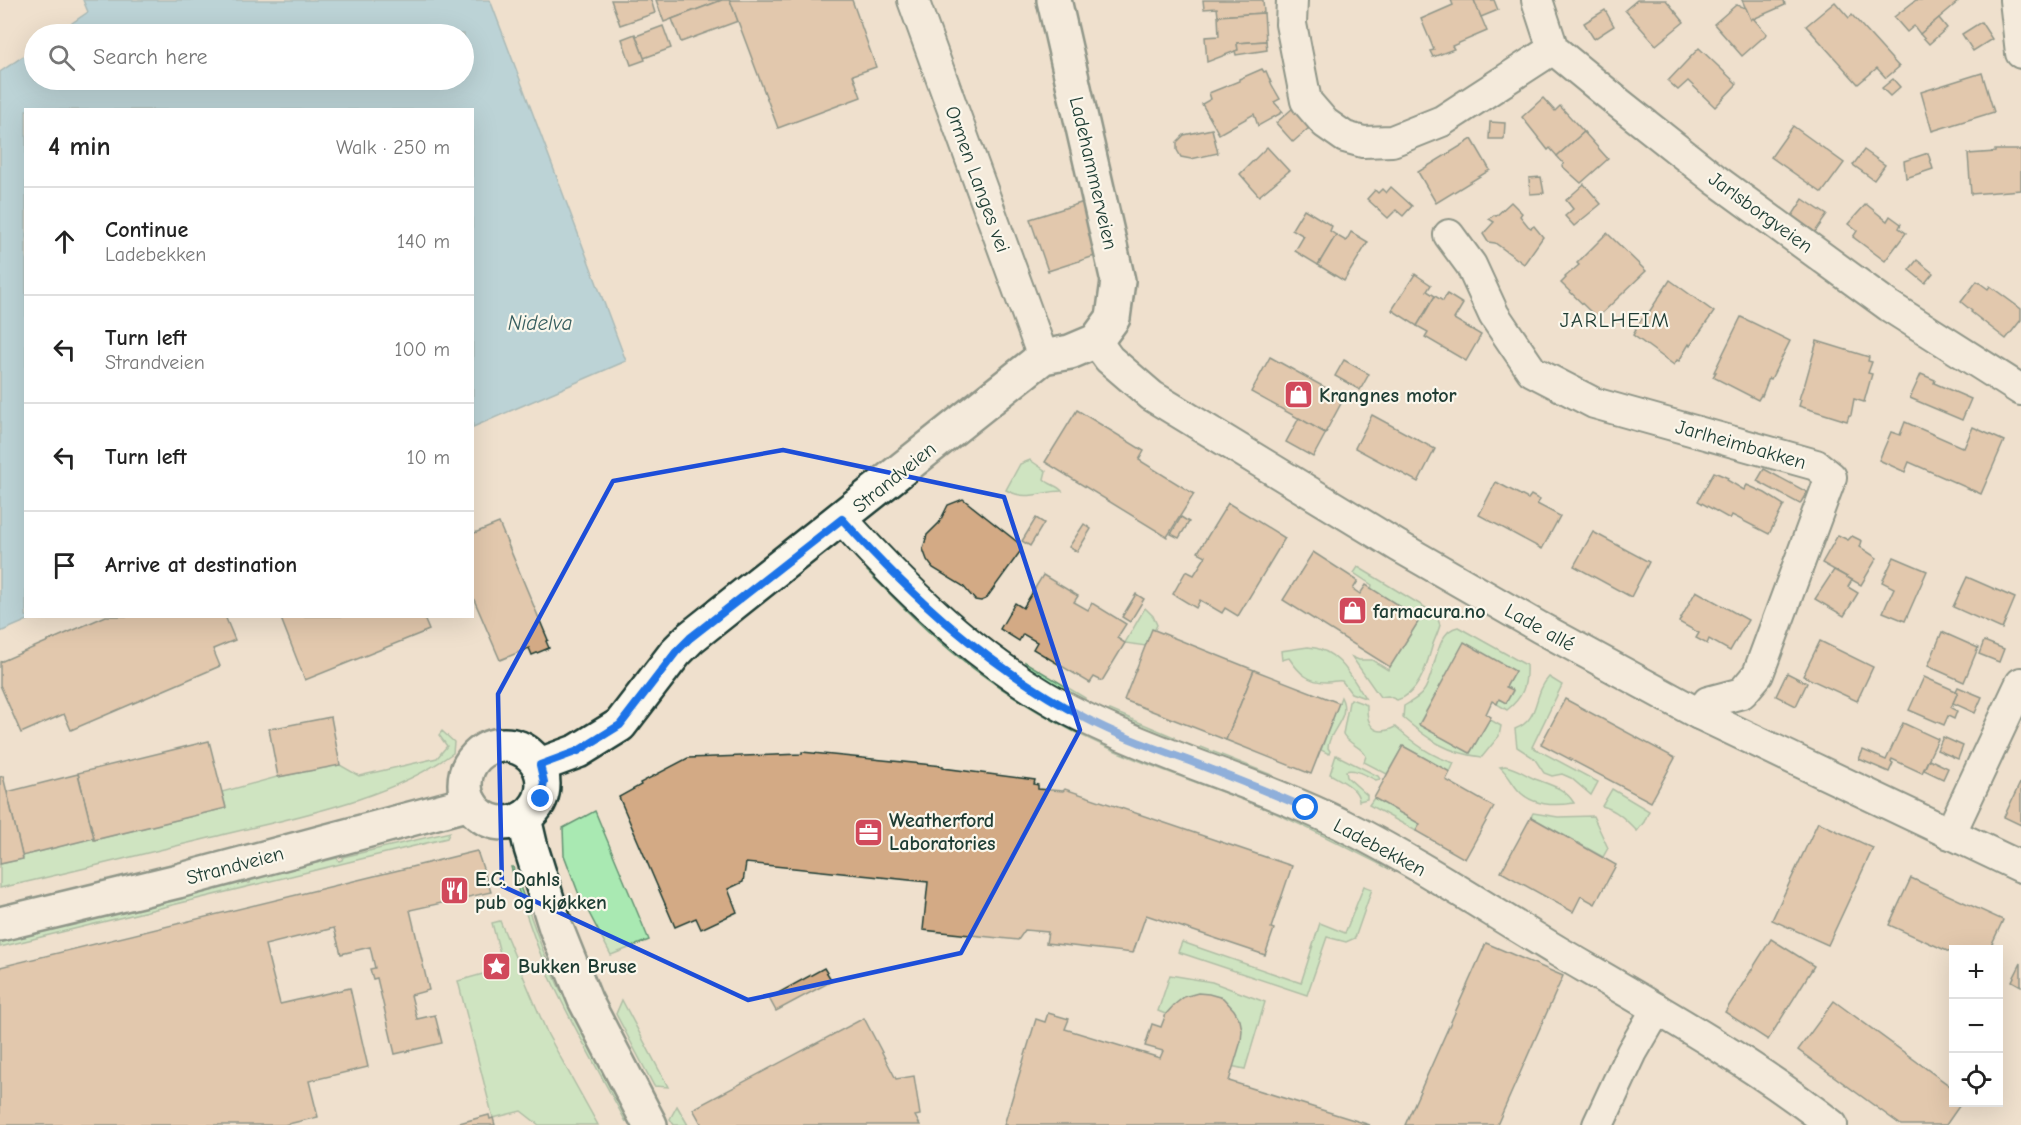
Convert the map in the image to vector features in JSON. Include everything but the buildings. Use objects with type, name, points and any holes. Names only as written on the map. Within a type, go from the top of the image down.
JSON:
[{"type":"main road","name":"Ladehammerveien","points":[[1054,0],[1118,281],[1113,318],[1096,341]]},
{"type":"main road","name":"Strandveien","points":[[540,765],[578,751],[620,725],[676,652],[690,638],[1043,357],[1070,352],[1096,341]]},
{"type":"main road","points":[[503,744],[518,746],[540,765],[543,773],[543,791],[536,807],[524,818],[504,823],[494,822],[484,818],[470,803],[466,794],[466,772],[470,763],[486,748],[503,744]]},
{"type":"main road","name":"Strandveien","points":[[0,924],[470,803]]},
{"type":"main road","points":[[524,818],[556,928],[585,1000],[650,1125]]},
{"type":"street","name":"Ormen Langes vei","points":[[913,0],[1043,357]]},
{"type":"street","points":[[1292,0],[1291,24],[1306,101],[1325,123],[1345,137],[1363,142],[1392,141],[1442,121],[1553,49],[1537,0]]},
{"type":"street","points":[[2015,0],[2021,53]]},
{"type":"street","name":"Jarlsborgveien","points":[[1553,49],[1716,180],[1889,306],[2021,390]]},
{"type":"street","name":"Jarlheimbakken","points":[[1449,235],[1471,265],[1494,315],[1532,371],[1594,403],[1816,465],[1831,477],[1758,674],[1742,693],[1708,702],[1699,714]]},
{"type":"street","name":"Lade allé","points":[[1096,341],[1109,359],[1152,396],[1398,546],[1539,627],[1699,714],[2021,867]]},
{"type":"street","name":"Ladebekken","points":[[842,519],[891,573],[955,632],[1008,672],[1038,691],[1089,720],[1136,741],[1257,788],[1340,824],[1459,890],[1657,1009],[1756,1071],[1832,1125]]},
{"type":"street","points":[[1950,834],[2021,683]]},
{"type":"street","points":[[1598,1125],[1632,1052],[1657,1009]]},
{"type":"highlighted area","points":[[783,450],[1004,497],[1080,730],[961,953],[748,1000],[502,886],[498,694],[613,481]]},
{"type":"green space","points":[[1030,460],[1046,471],[1044,479],[1046,481],[1062,491],[1028,496],[1006,490],[1020,464]]},
{"type":"green space","points":[[1358,567],[1436,614],[1440,625],[1427,663],[1416,686],[1405,697],[1397,700],[1388,696],[1380,697],[1352,657],[1359,660],[1372,660],[1388,670],[1420,619],[1371,589],[1372,585],[1354,573]]},
{"type":"green space","points":[[869,570],[932,628],[1268,804],[1391,864],[1389,869],[1282,816],[1118,752],[1052,720],[997,686],[962,660],[921,625],[867,571]]},
{"type":"green space","points":[[1145,608],[1153,616],[1157,625],[1146,646],[1125,643]]},
{"type":"green space","points":[[1458,627],[1526,665],[1523,690],[1507,710],[1497,704],[1499,699],[1506,703],[1513,691],[1506,687],[1515,671],[1464,643],[1419,724],[1470,753],[1489,719],[1501,726],[1499,736],[1482,757],[1448,749],[1421,733],[1403,718],[1404,706],[1419,696],[1427,685],[1444,637],[1450,630]]},
{"type":"green space","points":[[1308,647],[1327,652],[1342,664],[1365,698],[1351,693],[1342,681],[1315,681],[1301,672],[1289,658],[1282,660],[1281,651]]},
{"type":"green space","points":[[1025,662],[1085,698],[1085,703],[1027,673]]},
{"type":"green space","points":[[1549,677],[1562,685],[1532,747],[1598,782],[1591,795],[1571,778],[1562,774],[1552,776],[1544,773],[1534,758],[1517,747],[1515,729],[1523,725],[1533,713],[1540,691]]},
{"type":"green space","points":[[1341,697],[1344,711],[1329,742],[1329,754],[1321,750]]},
{"type":"green space","points":[[1351,699],[1367,705],[1370,723],[1377,730],[1388,730],[1395,727],[1430,753],[1454,763],[1450,772],[1403,746],[1387,774],[1364,762],[1366,756],[1364,753],[1348,741],[1343,734]]},
{"type":"green space","points":[[1110,710],[1174,737],[1175,743],[1106,714]]},
{"type":"green space","points":[[442,731],[454,742],[453,753],[428,769],[371,795],[278,822],[0,888],[0,864],[23,859],[22,856],[94,838],[95,840],[226,808],[222,792],[277,777],[340,765],[359,776],[437,758],[447,746],[439,735]]},
{"type":"green space","points":[[1201,747],[1272,775],[1261,778],[1197,751]]},
{"type":"green space","points":[[1336,755],[1378,776],[1380,779],[1376,780],[1357,771],[1346,771],[1347,777],[1367,795],[1367,799],[1359,801],[1352,788],[1330,774]]},
{"type":"green space","points":[[1505,766],[1557,788],[1574,803],[1544,804],[1530,799],[1518,790],[1500,767]]},
{"type":"green space","points":[[1612,789],[1649,811],[1637,831],[1617,813],[1602,806]]},
{"type":"green space","points":[[1374,798],[1420,824],[1416,831],[1369,805]]},
{"type":"green space","points":[[595,811],[649,940],[611,955],[578,892],[564,855],[563,828]]},
{"type":"green space","points":[[1533,813],[1558,817],[1593,816],[1608,848],[1603,857],[1531,817]]},
{"type":"green space","points":[[450,832],[447,838],[0,947],[0,941],[245,881],[250,883],[251,879],[337,858],[339,861],[343,857]]},
{"type":"green space","points":[[511,867],[513,867],[558,985],[626,1116],[626,1122],[549,975],[528,921]]},
{"type":"green space","points":[[1364,886],[1372,889],[1355,938],[1346,942],[1327,937],[1307,995],[1178,952],[1182,942],[1301,983],[1320,923],[1345,933]]},
{"type":"green space","points":[[500,921],[548,1035],[598,1125],[539,1125],[521,1111],[493,1118],[458,981],[504,968],[492,923]]},
{"type":"green space","points":[[1170,975],[1212,982],[1265,1002],[1245,1069],[1226,1065],[1175,1018],[1158,1011]]},
{"type":"green space","points":[[622,1000],[668,1087],[654,1086],[616,1014]]},
{"type":"green space","points":[[677,1106],[688,1125],[674,1125],[670,1119]]},
{"type":"water","name":"Nidelva","points":[[83,0],[490,0],[626,361],[474,427],[474,108],[24,108],[24,618],[33,618],[0,632],[0,72],[24,56],[24,90],[474,90],[474,24],[71,24],[88,12]]},
{"type":"place","name":"Krangnes motor","points":[[1298,395]]},
{"type":"place","name":"farmacura.no","points":[[1352,611]]},
{"type":"place","name":"Weatherford Laboratories","points":[[868,832]]},
{"type":"place","name":"E.C. Dahls pub og kjøkken","points":[[454,890]]},
{"type":"place","name":"Bukken Bruse","points":[[497,966]]},
{"type":"district","name":"JARLHEIM","points":[[1615,320]]},
{"type":"route","points":[[541,799],[544,782],[540,765],[578,751],[620,725],[676,652],[690,638],[842,519],[891,573],[955,632],[1008,672],[1038,691],[1089,720],[1136,741],[1306,808]]}]
